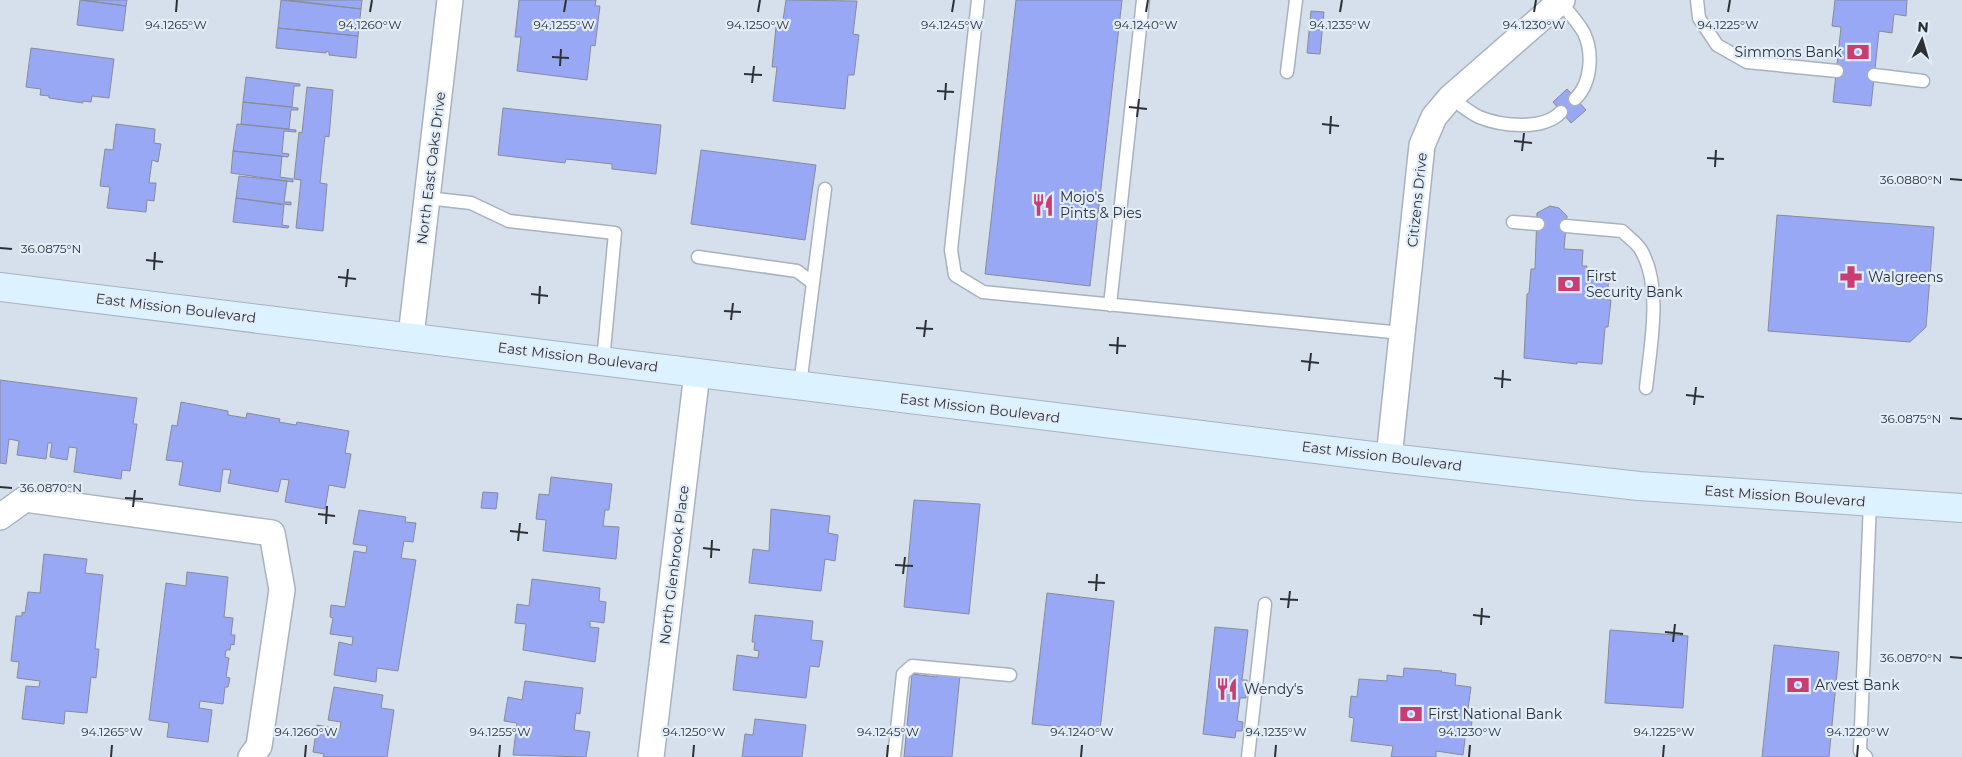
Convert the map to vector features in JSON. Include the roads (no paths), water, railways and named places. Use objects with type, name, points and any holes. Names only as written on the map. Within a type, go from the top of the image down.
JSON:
[{"type":"main road","name":"East Mission Boulevard","points":[[0,287],[411,336],[1389,458],[1638,486],[1962,508]]},
{"type":"street","name":"North East Oaks Drive","points":[[411,336],[450,0]]},
{"type":"street","name":"Citizens Drive","points":[[1389,458],[1422,145],[1434,117],[1450,98],[1561,1]]},
{"type":"street","name":"North Glenbrook Place","points":[[651,757],[697,373]]},
{"type":"street","points":[[0,516],[25,499],[272,533],[282,590],[259,746],[252,757]]},
{"type":"lane","points":[[978,0],[951,250],[955,275],[983,292],[1402,333]]},
{"type":"lane","points":[[1110,304],[1143,0]]},
{"type":"lane","points":[[1697,0],[1698,18],[1717,46],[1747,62],[1837,71]]},
{"type":"lane","points":[[1561,1],[1584,32],[1589,49],[1590,65],[1586,82],[1575,99]]},
{"type":"lane","points":[[1288,72],[1298,3]]},
{"type":"lane","points":[[1874,75],[1923,81]]},
{"type":"lane","points":[[1450,98],[1478,116],[1511,124],[1546,121],[1561,112]]},
{"type":"lane","points":[[800,386],[825,189]]},
{"type":"lane","points":[[427,198],[470,203],[509,221],[615,232],[603,361]]},
{"type":"lane","points":[[1513,222],[1538,224]]},
{"type":"lane","points":[[1566,226],[1622,231],[1641,249],[1651,275],[1654,296],[1646,388]]},
{"type":"lane","points":[[698,256],[798,272],[813,283]]},
{"type":"lane","points":[[1866,757],[1860,751],[1870,502]]},
{"type":"lane","points":[[1248,757],[1265,604]]},
{"type":"lane","points":[[894,757],[904,674],[912,666],[1010,675]]},
{"type":"place","name":"Simmons Bank","points":[[1858,52]]},
{"type":"place","name":"Mojo's Pints & Pies","points":[[1043,205]]},
{"type":"place","name":"Walgreens","points":[[1851,277]]},
{"type":"place","name":"First Security Bank","points":[[1569,284]]},
{"type":"place","name":"Arvest Bank","points":[[1798,685]]},
{"type":"place","name":"Wendy's","points":[[1227,689]]},
{"type":"place","name":"First National Bank","points":[[1411,714]]}]
